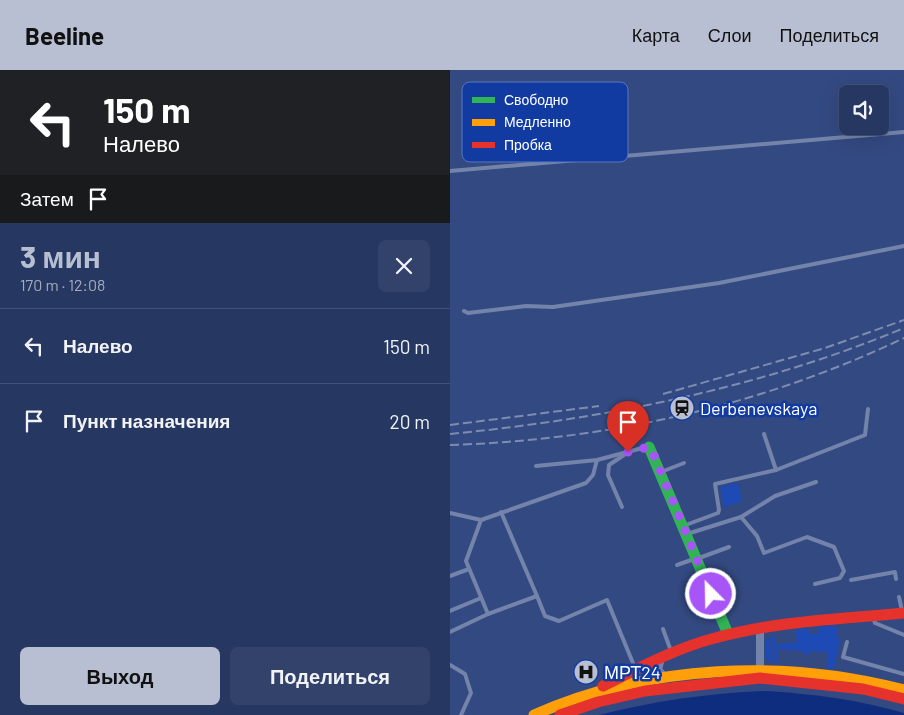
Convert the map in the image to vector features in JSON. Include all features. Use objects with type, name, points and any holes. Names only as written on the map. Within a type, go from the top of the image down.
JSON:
[{"type":"main road","points":[[649,447],[696,558],[717,592],[728,634]]},
{"type":"main road","points":[[534,715],[590,693],[667,656],[728,634],[798,623],[903,613]]},
{"type":"main road","points":[[590,693],[661,676],[760,675],[858,678],[903,690]]},
{"type":"main road","points":[[560,715],[598,702],[646,692],[760,675]]},
{"type":"street","points":[[760,629],[760,675]]},
{"type":"street","points":[[646,692],[661,676],[667,656]]},
{"type":"street","points":[[641,667],[652,669],[661,676]]},
{"type":"lane","points":[[628,156],[904,132]]},
{"type":"lane","points":[[450,171],[555,162]]},
{"type":"lane","points":[[464,311],[468,313],[526,306],[553,307],[719,283],[904,246]]},
{"type":"lane","points":[[685,530],[718,513],[715,484],[776,470],[865,435],[868,409]]},
{"type":"lane","points":[[764,434],[776,470]]},
{"type":"lane","points":[[536,466],[597,460],[649,447]]},
{"type":"lane","points":[[622,507],[608,475],[609,465],[628,452]]},
{"type":"lane","points":[[450,513],[481,520],[586,483],[593,475],[597,460]]},
{"type":"lane","points":[[661,472],[684,463]]},
{"type":"lane","points":[[685,530],[741,516],[776,496],[816,482]]},
{"type":"lane","points":[[501,512],[545,616],[559,621],[607,600],[641,667]]},
{"type":"lane","points":[[741,516],[757,536],[764,554],[807,538],[834,547],[844,571],[840,578],[815,584]]},
{"type":"lane","points":[[481,520],[466,561],[488,614]]},
{"type":"lane","points":[[677,566],[729,547]]},
{"type":"lane","points":[[450,576],[469,569]]},
{"type":"lane","points":[[851,580],[895,572],[896,579]]},
{"type":"lane","points":[[450,632],[488,614],[537,596]]},
{"type":"lane","points":[[899,597],[903,613]]},
{"type":"lane","points":[[450,610],[481,598]]},
{"type":"lane","points":[[873,615],[874,623],[904,635]]},
{"type":"lane","points":[[663,629],[667,656]]},
{"type":"lane","points":[[847,642],[843,657],[904,674]]},
{"type":"lane","points":[[450,665],[465,674],[472,692],[461,715]]},
{"type":"shaded area","points":[[738,483],[742,501],[724,507],[720,487]]},
{"type":"shaded area","points":[[834,625],[838,631],[837,638],[840,639],[834,669],[827,669],[828,652],[809,651],[809,655],[804,654],[804,651],[778,649],[777,663],[773,663],[774,650],[769,637],[774,636],[776,645],[797,642],[795,630],[808,628],[809,634],[819,633],[818,627]]},
{"type":"shaded area","points":[[768,638],[772,650],[771,663],[766,658],[765,642]]},
{"type":"shaded area","points":[[767,691],[853,701],[887,708],[904,713],[904,715],[599,715],[683,698]]},
{"type":"railway","points":[[663,394],[825,348],[904,320]]},
{"type":"railway","points":[[450,434],[566,420],[681,398],[794,368],[904,328]]},
{"type":"railway","points":[[450,445],[509,442],[567,436],[625,427],[682,415],[795,383],[850,362],[904,338]]},
{"type":"railway","points":[[450,425],[599,406]]},
{"type":"traffic: fast","points":[[649,447],[728,634]]},
{"type":"traffic: slow","points":[[534,715],[578,698],[623,685],[717,672],[765,671],[812,674],[858,680],[904,690]]},
{"type":"traffic: jam","points":[[603,686],[686,647],[738,632],[809,621],[904,613]]},
{"type":"traffic: jam","points":[[560,715],[598,702],[645,691],[760,678],[863,689],[904,699]]},
{"type":"place","name":"Derbenevskaya","points":[[682,408]]},
{"type":"place","name":"МРТ24","points":[[586,672]]},
{"type":"route","points":[[628,452],[651,448],[711,594]]}]
